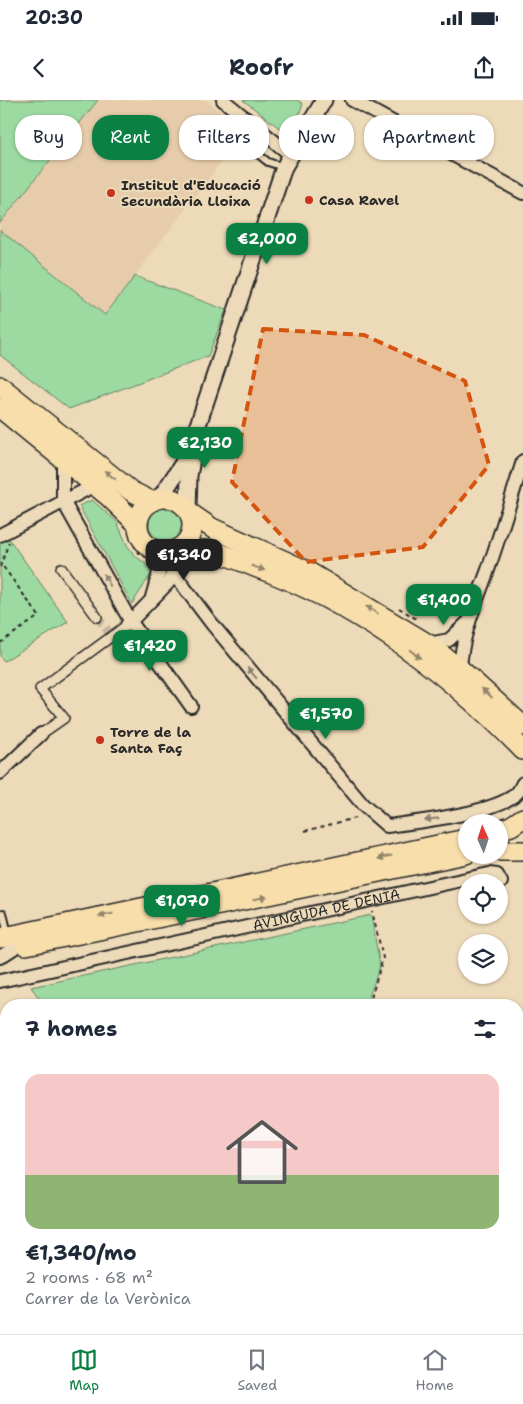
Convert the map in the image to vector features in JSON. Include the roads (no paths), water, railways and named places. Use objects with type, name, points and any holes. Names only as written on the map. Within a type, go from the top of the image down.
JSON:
[{"type":"main road","points":[[0,386],[131,491],[156,499],[177,500],[212,528],[307,571],[428,644],[460,669],[523,726]]},
{"type":"main road","points":[[0,408],[95,485],[137,524],[141,539],[169,555],[210,551],[235,559],[295,581],[335,603],[401,643],[464,692],[522,752]]},
{"type":"main road","points":[[137,524],[142,508],[156,499]]},
{"type":"main road","points":[[169,555],[186,542],[191,534],[192,524],[189,511]]},
{"type":"main road","points":[[508,826],[523,818]]},
{"type":"main road","points":[[3,942],[28,931],[458,841]]},
{"type":"main road","points":[[508,851],[523,851]]},
{"type":"main road","name":"AVINGUDA DE DÉNIA","points":[[3,942],[458,856]]},
{"type":"street","points":[[223,100],[287,161]]},
{"type":"street","points":[[156,499],[183,463],[198,425],[287,161],[324,100]]},
{"type":"street","points":[[352,100],[523,193]]},
{"type":"street","points":[[189,511],[188,476],[198,425]]},
{"type":"street","points":[[63,459],[63,501],[129,624],[191,706]]},
{"type":"street","points":[[460,669],[461,647],[468,622],[489,568],[523,461]]},
{"type":"street","points":[[5,537],[63,501],[95,485]]},
{"type":"street","points":[[152,597],[159,573],[169,555]]},
{"type":"street","points":[[0,773],[40,734],[64,718],[40,688],[129,624],[152,597],[168,583],[169,555]]},
{"type":"street","points":[[169,555],[178,579],[212,624],[363,805],[387,826],[451,817],[503,801],[518,792],[523,783]]},
{"type":"street","points":[[61,568],[97,617]]},
{"type":"street","points":[[428,644],[449,640],[468,622]]},
{"type":"street","name":"AVINGUDA DE DÉNIA","points":[[0,981],[458,881]]},
{"type":"lane","points":[[265,160],[268,162],[287,161]]},
{"type":"lane","points":[[3,913],[3,942]]},
{"type":"tunnel","points":[[97,617],[108,631]]},
{"type":"place","name":"Institut d'Educació Secundària Lloixa","points":[[111,193]]},
{"type":"place","name":"Casa Ravel","points":[[309,200]]},
{"type":"place","name":"Torre de la Santa Faç","points":[[100,740]]}]
